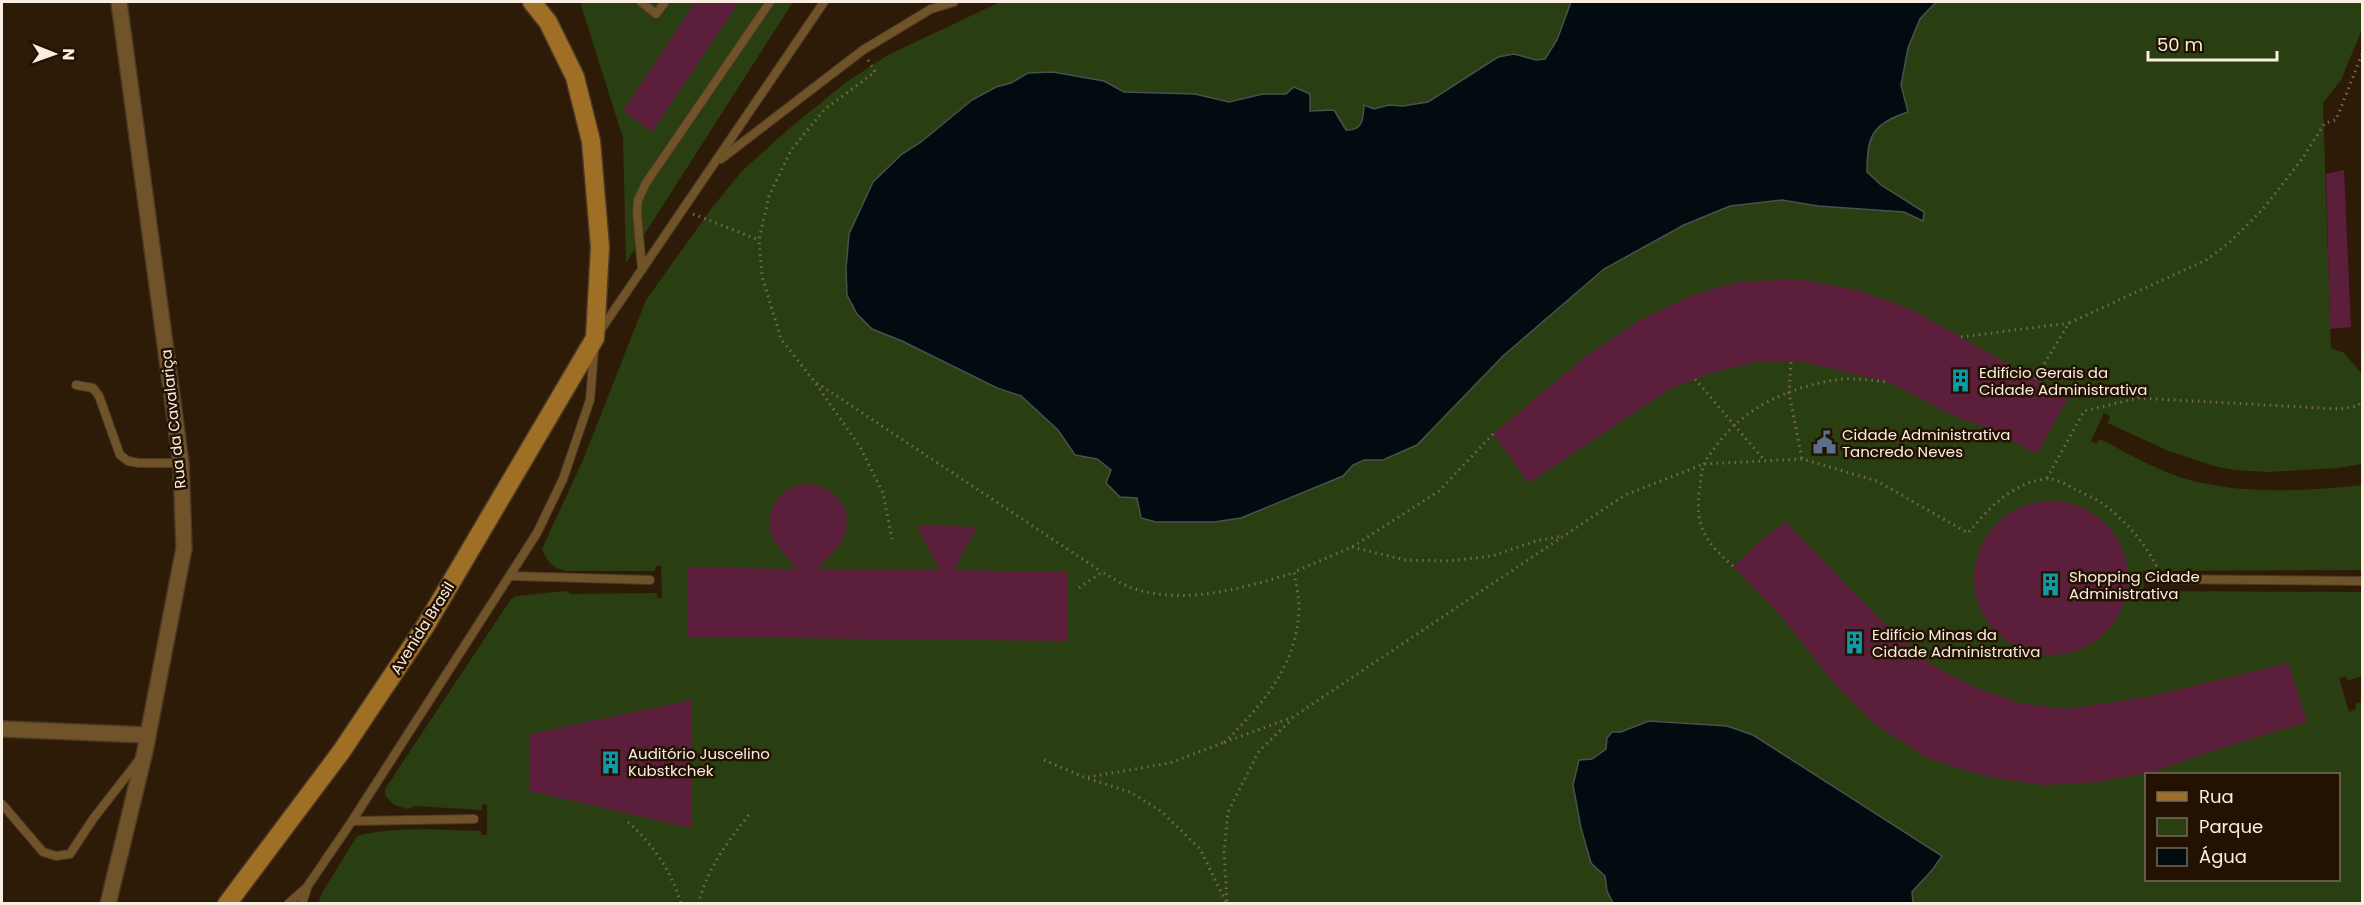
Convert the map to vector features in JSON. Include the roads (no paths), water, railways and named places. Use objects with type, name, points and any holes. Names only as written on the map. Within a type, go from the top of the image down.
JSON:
[{"type":"street","name":"Rua da Cavalariça","points":[[108,903],[145,751],[184,548],[181,463],[119,2]]},
{"type":"street","points":[[532,2],[548,22],[575,76],[591,141],[600,247],[595,338]]},
{"type":"street","name":"Avenida Brasil","points":[[227,903],[341,752],[419,635],[595,338]]},
{"type":"street","points":[[2,729],[148,735]]},
{"type":"lane","points":[[641,2],[657,14],[665,2]]},
{"type":"lane","points":[[642,269],[637,213],[638,200],[646,183],[770,2]]},
{"type":"lane","points":[[288,903],[307,887],[352,821],[537,533],[563,479],[590,400],[595,338],[824,2]]},
{"type":"lane","points":[[715,163],[863,50],[931,9],[954,2]]},
{"type":"lane","points":[[76,385],[93,388],[99,396],[120,455],[128,461],[181,463]]},
{"type":"lane","points":[[511,576],[650,580]]},
{"type":"lane","points":[[2151,579],[2362,581]]},
{"type":"lane","points":[[2,804],[43,852],[56,856],[70,854],[93,819],[145,751]]},
{"type":"lane","points":[[352,821],[474,819]]},
{"type":"lane","points":[[302,903],[307,887]]},
{"type":"water","points":[[1571,2],[1936,2],[1920,19],[1908,48],[1901,85],[1908,112],[1887,121],[1874,132],[1867,159],[1867,172],[1881,185],[1924,212],[1923,221],[1904,212],[1818,206],[1782,200],[1730,206],[1684,225],[1604,269],[1503,356],[1417,445],[1383,460],[1364,460],[1353,465],[1343,476],[1241,518],[1214,522],[1156,522],[1141,518],[1137,498],[1120,497],[1106,483],[1111,470],[1097,459],[1075,455],[1058,430],[1021,396],[997,388],[902,341],[872,329],[857,314],[847,295],[846,269],[849,234],[873,182],[902,154],[921,142],[972,100],[1028,73],[1053,72],[1104,81],[1124,92],[1195,94],[1229,102],[1263,94],[1286,94],[1294,87],[1310,94],[1310,111],[1334,110],[1346,130],[1352,130],[1361,123],[1364,105],[1374,109],[1389,105],[1403,106],[1428,102],[1498,57],[1514,54],[1536,60],[1545,59],[1557,40]]},
{"type":"water","points":[[1649,721],[1727,726],[1753,735],[1942,856],[1912,892],[1913,903],[1613,903],[1607,891],[1605,876],[1591,863],[1581,828],[1573,785],[1579,760],[1592,759],[1606,749],[1607,738],[1612,732],[1621,732]]},
{"type":"place","name":"Edifício Gerais da Cidade Administrativa","points":[[1961,381]]},
{"type":"place","name":"Cidade Administrativa Tancredo Neves","points":[[1824,443]]},
{"type":"place","name":"Shopping Cidade Administrativa","points":[[2051,585]]},
{"type":"place","name":"Edifício Minas da Cidade Administrativa","points":[[1854,643]]},
{"type":"place","name":"Auditório Juscelino Kubstkchek","points":[[610,762]]}]
